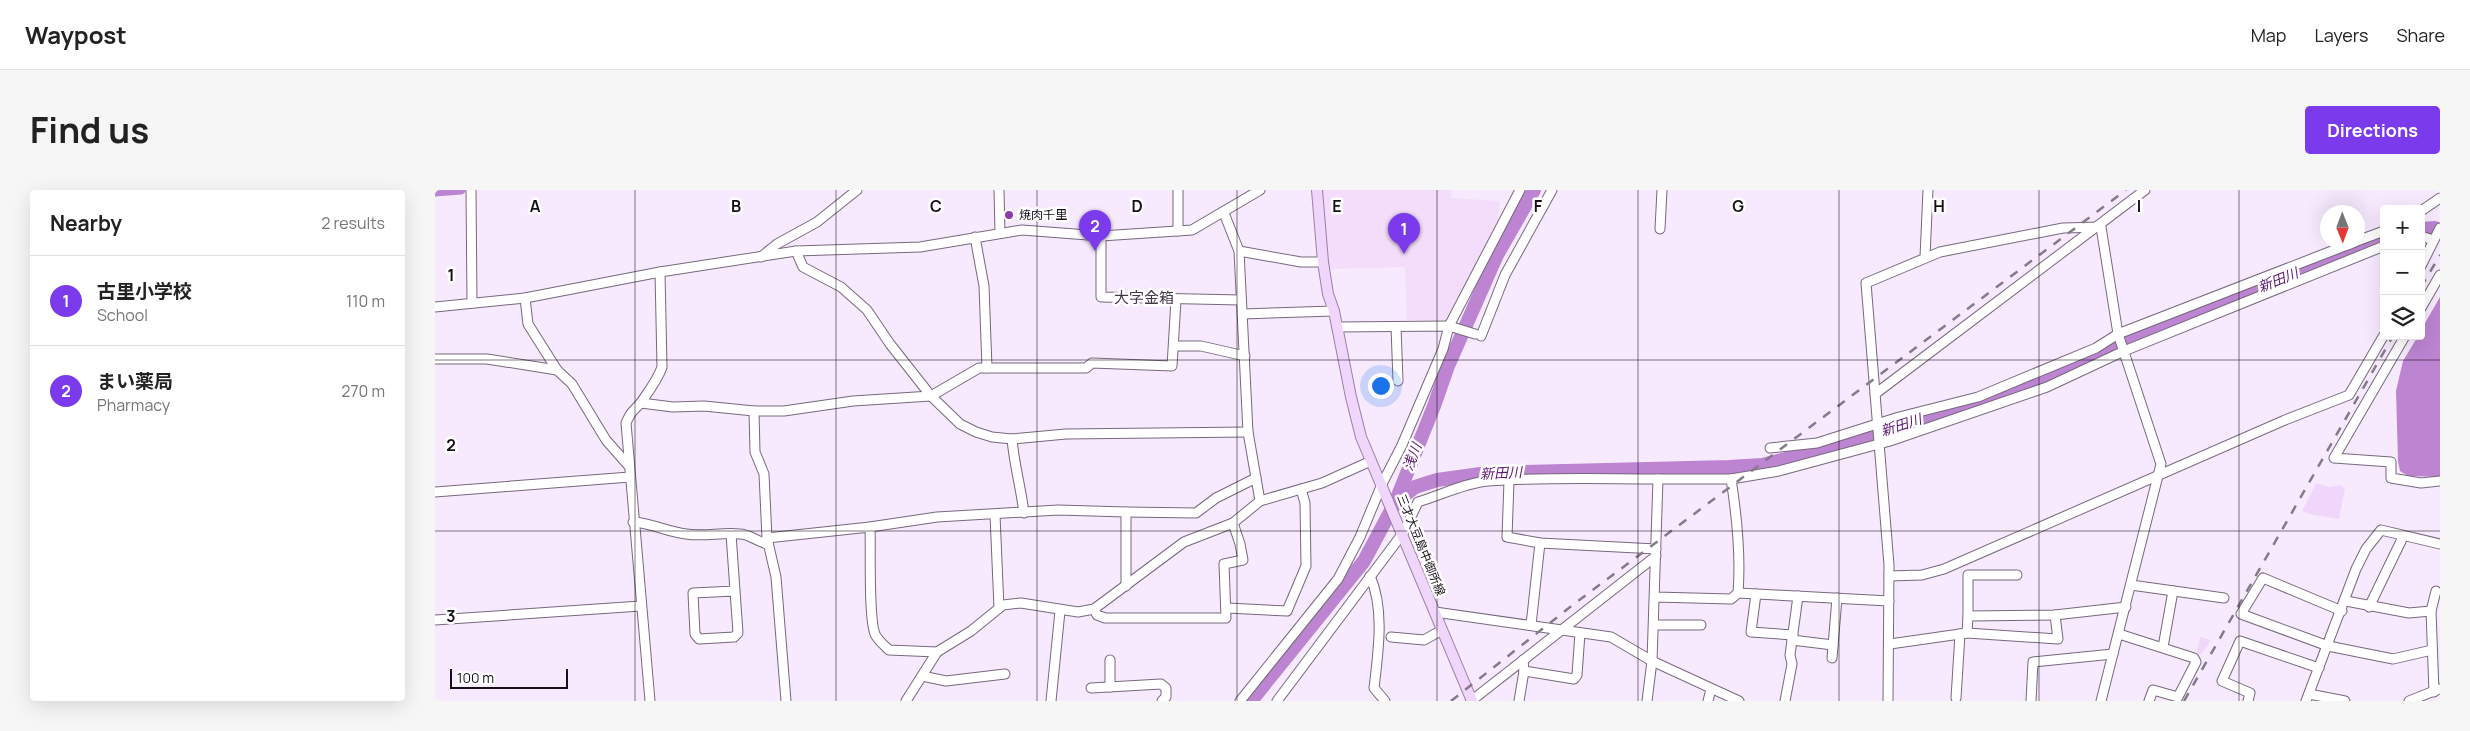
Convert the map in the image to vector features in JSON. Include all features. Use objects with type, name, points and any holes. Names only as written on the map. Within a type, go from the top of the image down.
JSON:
[{"type":"main road","name":"三才大豆島中御所線","points":[[1317,190],[1323,262],[1328,294],[1334,311],[1361,437],[1403,533],[1471,701]]},
{"type":"street","points":[[471,190],[472,303]]},
{"type":"street","points":[[761,258],[777,244],[817,222],[857,190]]},
{"type":"street","points":[[999,190],[1000,233]]},
{"type":"street","points":[[1178,232],[1179,190]]},
{"type":"street","points":[[435,307],[525,298],[660,272],[761,258],[796,251],[920,247],[1022,230],[1101,236],[1178,232],[1192,230],[1224,213],[1260,190]]},
{"type":"street","points":[[1240,701],[1338,579],[1383,487],[1452,328],[1520,190]]},
{"type":"street","points":[[1337,327],[1452,328],[1478,335],[1505,275],[1552,190]]},
{"type":"street","points":[[1660,229],[1662,190]]},
{"type":"street","points":[[1925,257],[1928,190]]},
{"type":"street","points":[[1875,394],[2145,190]]},
{"type":"street","points":[[2425,208],[2440,196],[2437,190]]},
{"type":"street","points":[[1224,213],[1239,251],[1248,432],[1260,501]]},
{"type":"street","points":[[1888,701],[1890,644],[1889,576],[1866,283],[1925,257],[2063,228],[2101,227],[2121,343],[2161,464],[2101,701]]},
{"type":"street","points":[[2425,258],[2440,228]]},
{"type":"street","points":[[2365,238],[2380,233]]},
{"type":"street","points":[[1101,236],[1101,297],[1241,300]]},
{"type":"street","points":[[975,237],[984,286],[987,368]]},
{"type":"street","points":[[2425,237],[2434,239]]},
{"type":"street","points":[[1770,448],[1817,443],[1878,426],[1899,417],[1978,397],[2096,348],[2121,343],[2380,247]]},
{"type":"street","points":[[1277,701],[1403,533],[1418,502],[1473,484],[1541,479],[1731,479],[1779,471],[1879,442],[2047,387],[2121,343],[2337,250]]},
{"type":"street","points":[[796,251],[803,267],[841,287],[867,310],[890,344],[931,396],[960,424],[976,432],[992,437],[1012,439],[1066,434],[1248,432]]},
{"type":"street","points":[[1239,251],[1301,262],[1323,262]]},
{"type":"street","points":[[651,701],[633,522],[626,423],[630,411],[641,403],[662,367],[660,272]]},
{"type":"street","points":[[2425,301],[2440,275]]},
{"type":"street","points":[[525,298],[527,324],[557,370],[572,384],[606,440],[628,466]]},
{"type":"street","points":[[641,403],[754,411],[784,411],[853,401],[931,396],[969,372],[987,368],[1086,368],[1093,363],[1172,366],[1176,300]]},
{"type":"street","points":[[1243,314],[1334,311]]},
{"type":"street","points":[[1395,327],[1394,367],[1398,381]]},
{"type":"street","points":[[1889,576],[1922,575],[1944,569],[2285,420],[2349,395],[2381,340]]},
{"type":"street","points":[[2403,340],[2334,458],[2391,462],[2391,478],[2421,483],[2440,481]]},
{"type":"street","points":[[1174,346],[1201,346],[1245,356]]},
{"type":"street","points":[[435,359],[487,359],[557,370]]},
{"type":"street","points":[[754,411],[755,452],[763,474],[768,541],[776,576],[786,701]]},
{"type":"street","points":[[1012,439],[1014,463],[1020,485],[1024,513]]},
{"type":"street","points":[[906,701],[937,652],[971,631],[999,608],[1021,603],[1060,611],[1078,612],[1093,608],[1185,542],[1233,522],[1260,501],[1301,489],[1371,461]]},
{"type":"street","points":[[435,492],[629,477]]},
{"type":"street","points":[[633,522],[644,522],[668,531],[703,536],[741,534],[758,542],[937,516],[995,515],[1058,510],[1196,513],[1216,498],[1256,478]]},
{"type":"street","points":[[1647,701],[1652,661],[1658,479]]},
{"type":"street","points":[[1731,479],[1737,514],[1740,566],[1738,594]]},
{"type":"street","points":[[1509,482],[1507,537],[1540,543],[1656,553]]},
{"type":"street","points":[[1227,608],[1287,611],[1306,566],[1305,503],[1301,489]]},
{"type":"street","points":[[1126,512],[1126,586]]},
{"type":"street","points":[[995,515],[999,608]]},
{"type":"street","points":[[1093,608],[1097,614],[1105,618],[1226,618],[1224,564],[1243,560],[1241,544],[1233,522]]},
{"type":"street","points":[[871,527],[872,585],[870,608],[875,635],[889,650],[937,652]]},
{"type":"street","points":[[2345,701],[2308,697],[2346,602],[2356,569],[2366,549],[2381,530],[2440,544]]},
{"type":"street","points":[[731,534],[738,632],[734,637],[699,639],[695,634],[693,592],[735,591]]},
{"type":"street","points":[[2369,607],[2403,536]]},
{"type":"street","points":[[1531,625],[1540,543]]},
{"type":"street","points":[[1471,701],[1561,631],[1656,553]]},
{"type":"street","points":[[1956,698],[1968,616],[1968,575],[2017,575]]},
{"type":"street","points":[[1369,576],[1375,587],[1377,605],[1378,652],[1374,688],[1385,701]]},
{"type":"street","points":[[2342,611],[2263,578],[2241,614],[2328,646],[2393,659],[2432,650]]},
{"type":"street","points":[[2131,585],[2224,598]]},
{"type":"street","points":[[2163,647],[2173,591]]},
{"type":"street","points":[[2409,701],[2437,690],[2432,650],[2431,611],[2436,591]]},
{"type":"street","points":[[1655,597],[1731,599],[1738,594],[1756,594],[1889,601]]},
{"type":"street","points":[[1756,594],[1751,632],[1833,645]]},
{"type":"street","points":[[1785,701],[1792,664],[1790,655],[1798,596]]},
{"type":"street","points":[[1832,658],[1837,598]]},
{"type":"street","points":[[2346,602],[2409,613],[2431,611]]},
{"type":"street","points":[[435,620],[641,606]]},
{"type":"street","points":[[1968,616],[2055,615],[2126,607]]},
{"type":"street","points":[[1051,701],[1060,611]]},
{"type":"street","points":[[1435,612],[1611,637],[1652,661],[1711,690],[1739,701]]},
{"type":"street","points":[[1890,644],[1964,634],[2058,639],[2055,615]]},
{"type":"street","points":[[1653,625],[1701,625]]},
{"type":"street","points":[[1391,638],[1424,640],[1442,630]]},
{"type":"street","points":[[1524,671],[1574,679],[1577,675],[1580,633]]},
{"type":"street","points":[[2119,634],[2194,658],[2195,662],[2178,697],[2153,690],[2149,701]]},
{"type":"street","points":[[2248,701],[2250,693],[2221,681],[2240,641],[2319,668]]},
{"type":"street","points":[[2031,701],[2033,662],[2113,654]]},
{"type":"street","points":[[1109,687],[1110,660]]},
{"type":"street","points":[[1519,701],[1524,671],[1523,660]]},
{"type":"street","points":[[922,676],[946,681],[1005,674]]},
{"type":"street","points":[[1091,688],[1161,684],[1166,688],[1166,697],[1162,701]]},
{"type":"street","points":[[1707,701],[1711,690]]},
{"type":"shaded area","points":[[1321,190],[1451,190],[1451,198],[1500,201],[1498,220],[1448,321],[1407,320],[1405,267],[1329,269],[1324,240]]},
{"type":"shaded area","points":[[2440,297],[2440,477],[2408,476],[2400,471],[2398,461],[2396,391],[2403,361],[2416,340],[2425,340],[2425,323]]},
{"type":"shaded area","points":[[2316,483],[2329,487],[2341,485],[2345,489],[2339,519],[2302,511]]},
{"type":"shaded area","points":[[2200,637],[2211,640],[2201,655],[2197,653]]},
{"type":"waterway","points":[[435,192],[461,190]]},
{"type":"waterway","name":"浅川","points":[[1251,701],[1364,561],[1395,503],[1448,366],[1497,255],[1534,190]]},
{"type":"waterway","name":"新田川","points":[[2425,229],[2435,228]]},
{"type":"waterway","name":"新田川","points":[[1395,503],[1415,487],[1437,480],[1488,473],[1762,465],[1823,450],[2011,391],[2054,374],[2113,345],[2380,240]]},
{"type":"railway","points":[[1451,701],[1574,604],[2126,190]]},
{"type":"railway","points":[[2425,280],[2440,255]]},
{"type":"railway","points":[[2184,701],[2391,340]]},
{"type":"place","name":"焼肉千里","points":[[1009,215]]},
{"type":"place","name":"まい薬局","points":[[1095,251]]},
{"type":"place","name":"古里小学校","points":[[1404,254]]},
{"type":"district","name":"大字金箱","points":[[1144,298]]}]
